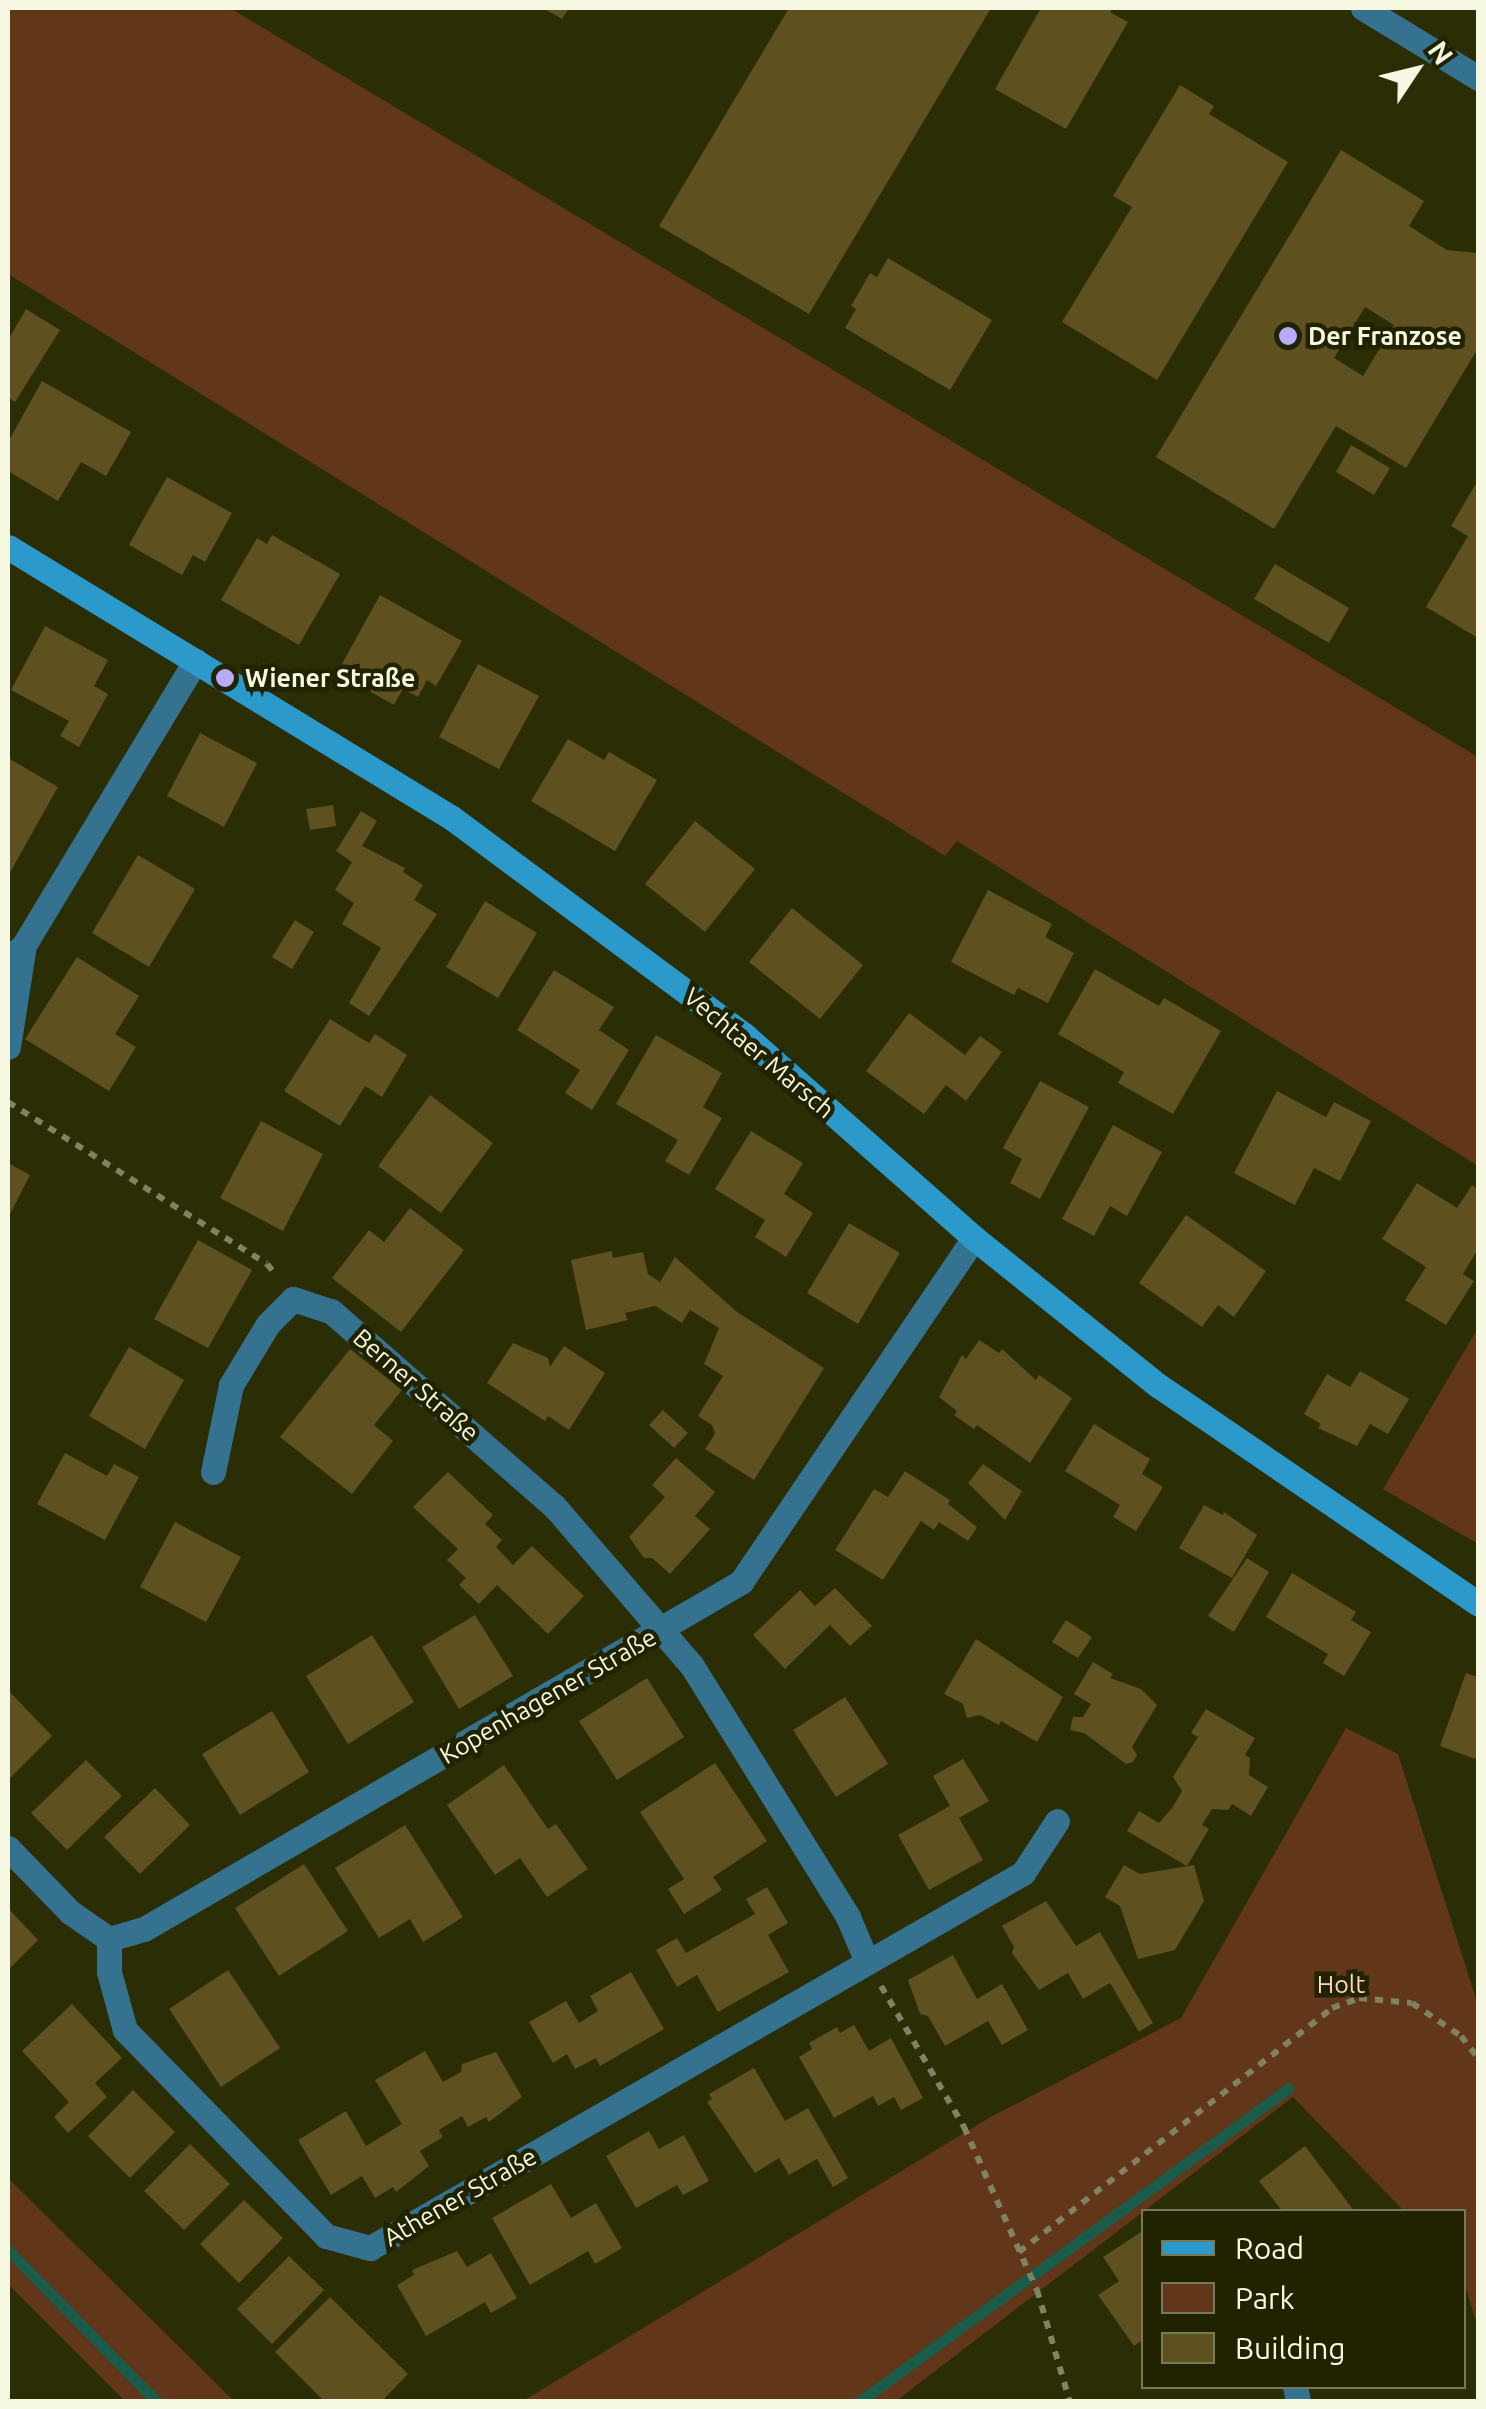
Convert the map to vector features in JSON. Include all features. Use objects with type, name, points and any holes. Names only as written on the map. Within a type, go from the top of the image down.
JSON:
[{"type":"street","points":[[1363,8],[1478,78]]},
{"type":"street","name":"Vechtaer Marsch","points":[[8,546],[452,818],[744,1035],[974,1238],[1159,1386],[1478,1604]]},
{"type":"street","points":[[8,1047],[16,952],[195,661]]},
{"type":"street","name":"Kopenhagener Straße","points":[[108,1940],[144,1929],[742,1582],[974,1238]]},
{"type":"street","points":[[214,1472],[230,1385],[268,1324],[293,1299]]},
{"type":"street","name":"Berner Straße","points":[[293,1299],[331,1311],[554,1506],[659,1632]]},
{"type":"street","points":[[659,1632],[692,1666],[848,1917],[866,1962]]},
{"type":"street","name":"Athener Straße","points":[[108,1940],[109,1972],[126,2030],[326,2236],[370,2248],[1023,1873],[1057,1821]]},
{"type":"street","points":[[8,1848],[70,1912],[108,1940]]},
{"type":"path","points":[[8,1102],[268,1264],[293,1299]]},
{"type":"path","points":[[866,1962],[964,2127],[1037,2290],[1070,2402]]},
{"type":"path","points":[[1019,2252],[1332,2008],[1360,1998],[1412,2003],[1460,2036],[1478,2058]]},
{"type":"green space","points":[[8,8],[230,8],[1478,757],[1478,1166],[957,841],[945,856],[8,274]]},
{"type":"green space","points":[[1478,1328],[1478,1544],[1383,1489]]},
{"type":"green space","name":"Holt","points":[[1346,1728],[1398,1754],[1478,2005],[1478,2329],[1466,2288],[1466,2209],[1402,2209],[1293,2097],[1147,2209],[1141,2209],[1141,2213],[896,2401],[523,2401],[987,2119],[1181,2018]]},
{"type":"green space","points":[[8,2178],[234,2401],[125,2401],[8,2284]]},
{"type":"building","points":[[543,8],[569,8],[562,19]]},
{"type":"building","points":[[789,8],[991,8],[809,314],[659,226]]},
{"type":"building","points":[[1041,8],[1113,8],[1110,12],[1128,22],[1066,129],[995,89]]},
{"type":"building","points":[[1180,85],[1214,106],[1209,114],[1288,162],[1157,380],[1062,322],[1132,207],[1113,196]]},
{"type":"building","name":"Der Franzose","points":[[1341,150],[1424,201],[1409,226],[1447,250],[1478,253],[1478,348],[1406,468],[1336,426],[1274,529],[1156,457]],"holes":[[[1365,307],[1394,325],[1363,376],[1334,358]]]},
{"type":"building","points":[[888,258],[992,320],[950,390],[845,328],[856,309],[851,306],[870,273],[877,277]]},
{"type":"building","points":[[26,309],[60,330],[15,402],[8,397],[8,340]]},
{"type":"building","points":[[42,381],[131,432],[106,476],[81,462],[58,501],[8,471],[8,442]]},
{"type":"building","points":[[1351,445],[1390,468],[1374,495],[1336,472]]},
{"type":"building","points":[[167,477],[232,513],[205,562],[193,555],[182,575],[129,545]]},
{"type":"building","points":[[1478,480],[1478,638],[1426,607],[1468,536],[1451,526]]},
{"type":"building","points":[[272,535],[340,574],[299,645],[221,600],[257,538],[267,544]]},
{"type":"building","points":[[1275,564],[1349,608],[1329,643],[1254,599]]},
{"type":"building","points":[[380,595],[462,641],[436,686],[427,680],[418,697],[403,689],[394,705],[337,673]]},
{"type":"building","points":[[45,626],[108,660],[94,686],[108,694],[79,747],[60,736],[69,721],[11,690]]},
{"type":"building","points":[[478,664],[539,696],[499,769],[439,737]]},
{"type":"building","points":[[200,733],[257,763],[224,827],[167,796]]},
{"type":"building","points":[[568,739],[604,760],[609,752],[657,780],[615,851],[531,801]]},
{"type":"building","points":[[8,758],[58,787],[8,876]]},
{"type":"building","points":[[333,805],[336,826],[310,830],[306,809]]},
{"type":"building","points":[[361,811],[377,821],[362,846],[405,868],[403,872],[423,885],[414,900],[437,914],[369,1016],[349,1003],[381,948],[342,924],[354,903],[335,890],[352,862],[336,851]]},
{"type":"building","points":[[695,821],[755,869],[705,932],[645,884]]},
{"type":"building","points":[[138,855],[195,889],[149,967],[92,933]]},
{"type":"building","points":[[988,890],[1052,924],[1045,937],[1074,953],[1048,1003],[1018,988],[1014,995],[951,962]]},
{"type":"building","points":[[485,901],[537,933],[498,998],[446,967]]},
{"type":"building","points":[[792,908],[863,965],[820,1019],[749,962]]},
{"type":"building","points":[[295,920],[314,932],[292,969],[272,957]]},
{"type":"building","points":[[77,957],[139,996],[115,1034],[136,1047],[109,1091],[25,1039]]},
{"type":"building","points":[[1095,969],[1159,1006],[1164,998],[1221,1031],[1173,1114],[1118,1083],[1124,1072],[1058,1034]]},
{"type":"building","points":[[554,970],[614,1007],[599,1030],[629,1050],[592,1110],[565,1093],[580,1070],[517,1030]]},
{"type":"building","points":[[909,1013],[965,1055],[980,1036],[1002,1052],[966,1101],[946,1085],[924,1114],[866,1071]]},
{"type":"building","points":[[330,1019],[369,1043],[375,1034],[407,1055],[382,1097],[365,1086],[340,1126],[284,1091]]},
{"type":"building","points":[[656,1035],[722,1073],[703,1107],[722,1118],[689,1175],[665,1161],[678,1140],[616,1104]]},
{"type":"building","points":[[1040,1081],[1089,1107],[1040,1199],[1010,1183],[1022,1159],[1003,1148]]},
{"type":"building","points":[[1277,1091],[1326,1117],[1334,1102],[1371,1121],[1340,1181],[1314,1168],[1295,1205],[1234,1173]]},
{"type":"building","points":[[430,1095],[493,1143],[441,1213],[378,1166]]},
{"type":"building","points":[[261,1121],[323,1154],[283,1231],[220,1198]]},
{"type":"building","points":[[1113,1125],[1162,1152],[1127,1216],[1110,1206],[1094,1236],[1062,1219]]},
{"type":"building","points":[[751,1131],[803,1163],[784,1194],[813,1213],[786,1257],[755,1237],[765,1220],[715,1189]]},
{"type":"building","points":[[8,1163],[30,1175],[8,1218]]},
{"type":"building","points":[[1417,1183],[1457,1208],[1472,1185],[1478,1189],[1478,1249],[1463,1274],[1474,1281],[1446,1325],[1405,1300],[1426,1267],[1382,1239]]},
{"type":"building","points":[[410,1208],[464,1250],[401,1332],[332,1278],[369,1230],[384,1242]]},
{"type":"building","points":[[1186,1215],[1266,1271],[1234,1317],[1218,1305],[1202,1327],[1139,1283]]},
{"type":"building","points":[[849,1223],[900,1253],[858,1324],[807,1293]]},
{"type":"building","points":[[198,1240],[252,1270],[208,1348],[154,1319]]},
{"type":"building","points":[[612,1251],[613,1258],[643,1252],[648,1274],[660,1282],[675,1257],[737,1312],[824,1368],[754,1480],[705,1449],[715,1434],[712,1425],[698,1416],[723,1376],[704,1364],[719,1328],[690,1310],[682,1323],[655,1306],[625,1313],[628,1320],[586,1330],[571,1260]]},
{"type":"building","points":[[979,1340],[999,1353],[1002,1349],[1036,1380],[1039,1375],[1072,1398],[1030,1463],[977,1425],[974,1429],[954,1415],[957,1411],[939,1397],[962,1355],[966,1359]]},
{"type":"building","points":[[513,1343],[548,1358],[550,1367],[564,1346],[605,1373],[569,1430],[548,1416],[545,1421],[487,1383]]},
{"type":"building","points":[[129,1347],[184,1380],[145,1449],[89,1416]]},
{"type":"building","points":[[350,1349],[402,1390],[374,1425],[393,1441],[352,1494],[280,1437]]},
{"type":"building","points":[[1360,1371],[1409,1399],[1388,1434],[1370,1424],[1357,1446],[1318,1428],[1321,1424],[1304,1414],[1327,1374],[1350,1387]]},
{"type":"building","points":[[663,1410],[688,1433],[674,1448],[649,1425]]},
{"type":"building","points":[[1094,1424],[1150,1459],[1142,1474],[1163,1487],[1136,1531],[1113,1517],[1120,1505],[1065,1471]]},
{"type":"building","points":[[65,1453],[107,1476],[114,1464],[139,1477],[105,1540],[37,1504]]},
{"type":"building","points":[[676,1458],[715,1492],[695,1516],[710,1529],[670,1574],[652,1558],[644,1558],[629,1537],[665,1497],[652,1485]]},
{"type":"building","points":[[983,1464],[1022,1491],[1005,1520],[968,1483]]},
{"type":"building","points":[[905,1471],[950,1500],[948,1504],[977,1527],[968,1541],[939,1522],[934,1530],[921,1521],[883,1580],[835,1550],[874,1489],[888,1497]]},
{"type":"building","points":[[448,1472],[493,1515],[485,1524],[502,1540],[496,1547],[513,1565],[532,1546],[584,1596],[548,1634],[497,1585],[479,1604],[459,1585],[466,1578],[447,1560],[458,1549],[413,1507]]},
{"type":"building","points":[[1204,1505],[1223,1515],[1224,1512],[1257,1535],[1232,1578],[1179,1548]]},
{"type":"building","points":[[175,1522],[241,1557],[206,1622],[140,1587]]},
{"type":"building","points":[[1247,1558],[1269,1572],[1234,1632],[1208,1616]]},
{"type":"building","points":[[1292,1573],[1356,1612],[1351,1620],[1371,1632],[1344,1676],[1323,1663],[1328,1654],[1266,1617]]},
{"type":"building","points":[[835,1588],[872,1626],[850,1646],[830,1625],[785,1669],[753,1635],[800,1590],[815,1606]]},
{"type":"building","points":[[475,1615],[513,1676],[459,1709],[422,1647]]},
{"type":"building","points":[[1066,1620],[1092,1637],[1078,1658],[1052,1642]]},
{"type":"building","points":[[372,1635],[414,1702],[348,1744],[306,1676]]},
{"type":"building","points":[[976,1639],[1063,1697],[1037,1742],[1001,1721],[999,1725],[980,1715],[967,1718],[963,1704],[944,1694]]},
{"type":"building","points":[[1093,1662],[1113,1674],[1110,1678],[1141,1689],[1157,1705],[1132,1747],[1137,1755],[1133,1762],[1126,1764],[1084,1733],[1070,1730],[1073,1717],[1083,1717],[1091,1704],[1074,1694]]},
{"type":"building","points":[[1466,1673],[1478,1677],[1478,1760],[1440,1746]]},
{"type":"building","points":[[647,1678],[684,1737],[617,1780],[579,1721]]},
{"type":"building","points":[[8,1690],[52,1736],[8,1780]]},
{"type":"building","points":[[845,1697],[888,1764],[836,1797],[793,1730]]},
{"type":"building","points":[[1206,1709],[1255,1738],[1245,1755],[1250,1758],[1249,1775],[1268,1787],[1251,1816],[1232,1804],[1228,1810],[1212,1809],[1202,1825],[1209,1829],[1187,1866],[1127,1831],[1139,1811],[1159,1823],[1172,1808],[1182,1791],[1173,1777],[1198,1737],[1191,1733]]},
{"type":"building","points":[[272,1711],[309,1772],[240,1815],[202,1754]]},
{"type":"building","points":[[963,1759],[989,1801],[959,1818],[983,1860],[929,1890],[898,1835],[950,1806],[933,1776]]},
{"type":"building","points":[[86,1760],[122,1796],[67,1850],[31,1813]]},
{"type":"building","points":[[715,1763],[767,1841],[713,1877],[722,1890],[684,1914],[668,1889],[684,1879],[640,1812]]},
{"type":"building","points":[[504,1765],[548,1829],[556,1824],[588,1869],[547,1897],[520,1858],[495,1875],[447,1805]]},
{"type":"building","points":[[155,1788],[190,1825],[140,1874],[104,1837]]},
{"type":"building","points":[[405,1825],[463,1917],[423,1942],[410,1919],[379,1938],[335,1868]]},
{"type":"building","points":[[304,1864],[348,1931],[279,1976],[235,1908]]},
{"type":"building","points":[[1124,1865],[1140,1874],[1194,1865],[1204,1901],[1175,1950],[1138,1959],[1120,1906],[1105,1897]]},
{"type":"building","points":[[767,1887],[788,1923],[768,1935],[789,1972],[718,2012],[697,1975],[677,1987],[656,1950],[677,1938],[686,1953],[755,1914],[746,1899]]},
{"type":"building","points":[[1046,1901],[1076,1946],[1100,1932],[1153,2023],[1139,2032],[1110,1983],[1083,1999],[1068,1973],[1039,1990],[1012,1953],[1014,1947],[1002,1926]]},
{"type":"building","points":[[8,1908],[38,1940],[8,1970]]},
{"type":"building","points":[[953,1955],[977,1999],[1002,1984],[1028,2030],[1002,2045],[988,2021],[945,2046],[928,2016],[920,2014],[908,1980]]},
{"type":"building","points":[[228,1970],[280,2048],[221,2087],[169,2009]]},
{"type":"building","points":[[631,1972],[664,2029],[600,2066],[596,2058],[575,2069],[567,2054],[553,2063],[529,2022],[566,2001],[579,2023],[598,2011],[590,1996]]},
{"type":"building","points":[[72,2004],[122,2058],[95,2083],[107,2097],[68,2133],[54,2117],[69,2102],[22,2051]]},
{"type":"building","points":[[854,2025],[869,2051],[891,2038],[923,2098],[901,2110],[894,2097],[878,2106],[873,2096],[834,2118],[799,2057],[812,2049],[809,2043],[837,2027],[840,2033]]},
{"type":"building","points":[[425,2051],[443,2082],[461,2072],[462,2064],[496,2052],[522,2097],[489,2122],[486,2117],[468,2127],[462,2116],[439,2130],[443,2137],[420,2151],[429,2166],[396,2192],[393,2187],[375,2198],[362,2176],[331,2195],[298,2140],[346,2111],[366,2146],[402,2124],[375,2080]]},
{"type":"building","points":[[754,2068],[785,2121],[808,2108],[848,2178],[833,2187],[817,2159],[789,2175],[779,2158],[755,2173],[707,2102],[712,2099],[709,2094]]},
{"type":"building","points":[[133,2090],[175,2132],[130,2178],[88,2136]]},
{"type":"building","points":[[649,2131],[659,2149],[684,2135],[709,2181],[683,2195],[677,2185],[636,2208],[606,2156]]},
{"type":"building","points":[[190,2144],[230,2184],[184,2230],[144,2191]]},
{"type":"building","points":[[1305,2146],[1353,2209],[1281,2209],[1259,2181]]},
{"type":"building","points":[[551,2184],[571,2218],[596,2203],[622,2248],[595,2264],[588,2251],[530,2285],[492,2218]]},
{"type":"building","points":[[244,2200],[283,2238],[239,2283],[200,2244]]},
{"type":"building","points":[[1141,2232],[1141,2341],[1134,2346],[1098,2295],[1119,2281],[1103,2257]]},
{"type":"building","points":[[457,2251],[467,2267],[491,2253],[517,2298],[491,2313],[485,2302],[426,2336],[397,2285],[414,2275],[412,2270]]},
{"type":"building","points":[[289,2256],[324,2290],[272,2344],[237,2309]]},
{"type":"building","points":[[330,2297],[408,2374],[381,2402],[325,2402],[275,2352]]},
{"type":"waterway","points":[[859,2402],[1289,2088]]},
{"type":"waterway","points":[[8,2250],[157,2402]]},
{"type":"place","name":"Der Franzose","points":[[1288,336]]},
{"type":"place","name":"Wiener Straße","points":[[225,678]]}]
